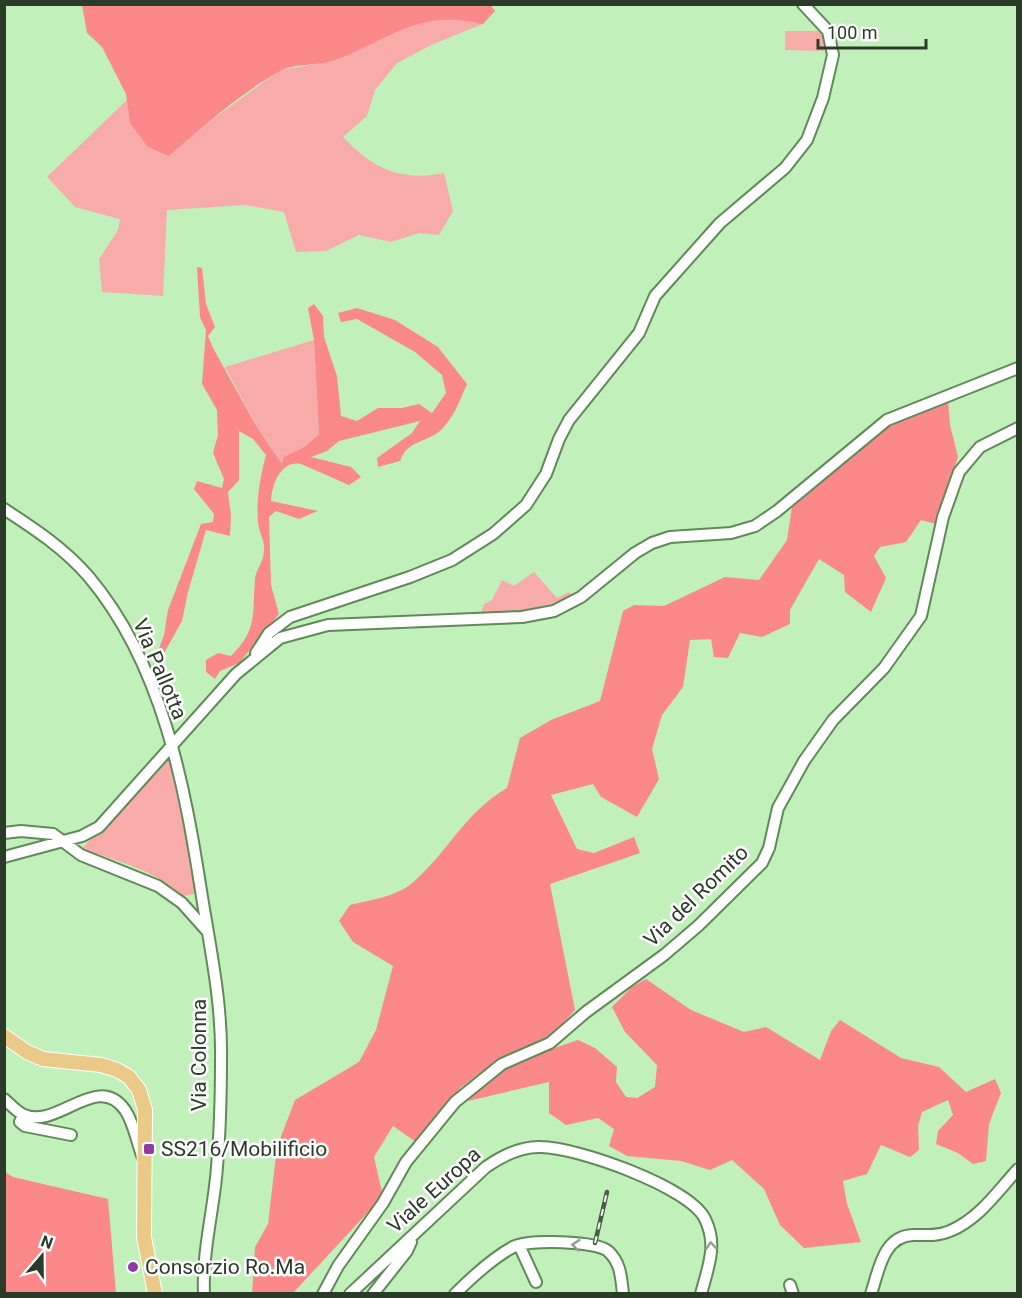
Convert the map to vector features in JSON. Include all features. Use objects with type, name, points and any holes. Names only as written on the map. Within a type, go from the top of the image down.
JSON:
[{"type":"main road","points":[[4,1036],[41,1059],[105,1065],[129,1077],[138,1088],[145,1103],[144,1237],[155,1293]]},
{"type":"street","points":[[4,857],[62,841],[99,827],[252,659],[266,636],[290,617],[446,563],[493,534],[526,505],[546,474],[569,420],[638,335],[655,296],[716,228],[785,168],[807,140],[823,98],[833,54],[828,31],[803,4]]},
{"type":"street","points":[[252,659],[280,638],[320,626],[522,617],[554,611],[581,597],[634,553],[652,543],[676,537],[731,533],[755,526],[883,422],[1017,368]]},
{"type":"street","name":"Via del Romito","points":[[323,1293],[340,1262],[383,1203],[398,1174],[432,1127],[470,1088],[507,1062],[548,1044],[664,956],[689,936],[762,863],[769,848],[778,808],[804,761],[833,720],[884,668],[921,616],[943,518],[959,472],[981,447],[1017,428]]},
{"type":"street","name":"Via Pallotta","points":[[4,509],[65,553],[112,607],[140,661],[171,749]]},
{"type":"street","name":"Via Colonna","points":[[171,749],[185,791],[221,1007],[217,1168],[207,1238],[204,1293]]},
{"type":"street","points":[[4,833],[46,832],[81,855],[158,886],[178,900],[207,931]]},
{"type":"street","points":[[4,1099],[23,1115],[57,1113],[93,1096],[109,1099],[125,1111],[143,1159]]},
{"type":"street","points":[[23,1115],[20,1122],[25,1126],[71,1135]]},
{"type":"street","name":"Viale Europa","points":[[350,1293],[376,1267],[411,1239],[486,1167],[503,1156],[541,1147],[561,1149],[608,1164],[675,1190],[693,1202],[708,1225],[713,1251],[701,1293]]},
{"type":"street","points":[[871,1293],[884,1256],[895,1239],[904,1236],[944,1233],[962,1225],[981,1210],[1017,1169]]},
{"type":"street","points":[[373,1293],[407,1251],[411,1239]]},
{"type":"street","points":[[455,1293],[496,1259],[519,1245],[541,1241],[599,1246],[607,1251],[620,1269],[623,1293]]},
{"type":"street","points":[[519,1245],[536,1282]]},
{"type":"shaded area","points":[[490,4],[495,11],[483,24],[460,20],[423,23],[406,28],[336,60],[284,69],[236,100],[169,156],[148,147],[130,123],[126,94],[102,47],[87,33],[82,5]]},
{"type":"shaded area","points":[[462,19],[483,24],[431,45],[397,63],[375,90],[367,116],[343,137],[365,157],[388,170],[414,176],[444,173],[453,211],[439,235],[419,233],[391,242],[359,235],[326,251],[296,252],[284,212],[245,205],[167,210],[163,296],[102,292],[99,259],[118,230],[120,219],[75,207],[47,177],[127,100],[130,123],[169,156],[198,130],[280,70],[335,61],[388,34],[428,20]]},
{"type":"shaded area","points":[[785,31],[824,31],[824,51],[785,50]]},
{"type":"shaded area","points":[[197,267],[202,268],[206,304],[215,327],[208,336],[213,348],[258,429],[282,464],[284,457],[304,447],[319,434],[314,340],[308,308],[314,304],[323,316],[324,337],[337,376],[341,416],[357,421],[378,408],[402,408],[419,404],[432,413],[446,393],[442,375],[415,352],[357,319],[341,322],[338,313],[357,308],[395,320],[438,347],[467,384],[446,425],[436,434],[413,445],[403,454],[400,461],[378,467],[377,458],[412,433],[420,421],[339,441],[327,451],[311,457],[351,467],[361,477],[349,485],[301,464],[294,464],[283,469],[273,487],[271,501],[318,511],[299,519],[276,511],[269,517],[271,585],[279,614],[239,663],[220,671],[215,679],[206,672],[206,660],[218,653],[231,656],[246,638],[252,621],[255,576],[264,555],[264,543],[258,523],[258,506],[260,481],[266,455],[253,439],[239,431],[239,480],[228,492],[231,515],[230,536],[206,530],[182,621],[153,673],[152,667],[164,635],[168,610],[201,524],[213,522],[214,514],[194,489],[197,481],[222,488],[224,479],[213,453],[218,435],[217,410],[202,384],[206,330],[200,317]]},
{"type":"shaded area","points":[[314,340],[319,434],[304,447],[285,457],[282,464],[258,429],[225,367]]},
{"type":"shaded area","points":[[948,401],[950,425],[958,457],[936,524],[921,520],[906,542],[880,547],[874,556],[886,578],[871,612],[845,592],[844,575],[819,559],[790,610],[790,624],[762,637],[740,633],[728,658],[714,657],[711,639],[690,640],[683,687],[662,715],[652,749],[659,779],[637,817],[601,797],[593,784],[551,795],[577,849],[594,853],[634,837],[640,853],[550,884],[575,1010],[551,1036],[534,1046],[494,1062],[460,1088],[416,1142],[393,1126],[374,1157],[383,1196],[293,1293],[252,1294],[255,1247],[268,1224],[277,1147],[295,1100],[359,1062],[376,1030],[393,966],[353,942],[339,921],[350,905],[390,895],[411,884],[479,809],[507,788],[520,738],[551,720],[600,701],[623,611],[634,605],[664,606],[725,577],[759,580],[787,540],[792,507],[860,446],[896,419]]},
{"type":"shaded area","points":[[534,572],[557,598],[569,592],[573,597],[528,610],[481,613],[484,604],[492,600],[502,580],[514,586]]},
{"type":"shaded area","points":[[167,759],[178,776],[199,893],[183,896],[148,873],[82,849],[124,808]]},
{"type":"shaded area","points":[[646,979],[691,1010],[744,1032],[766,1027],[820,1060],[831,1031],[840,1020],[901,1058],[939,1067],[966,1092],[995,1079],[1001,1093],[989,1124],[986,1161],[973,1164],[958,1153],[936,1144],[938,1131],[953,1115],[948,1100],[922,1112],[918,1126],[919,1150],[910,1157],[881,1145],[867,1174],[843,1181],[847,1204],[861,1242],[804,1248],[780,1225],[764,1189],[732,1160],[710,1170],[681,1161],[627,1156],[609,1146],[614,1129],[598,1118],[566,1125],[549,1113],[549,1082],[468,1101],[489,1079],[503,1070],[533,1056],[578,1040],[595,1048],[617,1067],[616,1082],[626,1097],[637,1098],[655,1087],[657,1065],[625,1032],[612,1007],[632,987]]},
{"type":"shaded area","points":[[5,1172],[13,1177],[108,1199],[116,1293],[5,1293]]},
{"type":"railway","points":[[595,1243],[607,1192]]},
{"type":"place","name":"SS216/Mobilificio","points":[[149,1149]]},
{"type":"place","name":"Consorzio Ro.Ma","points":[[133,1267]]}]
